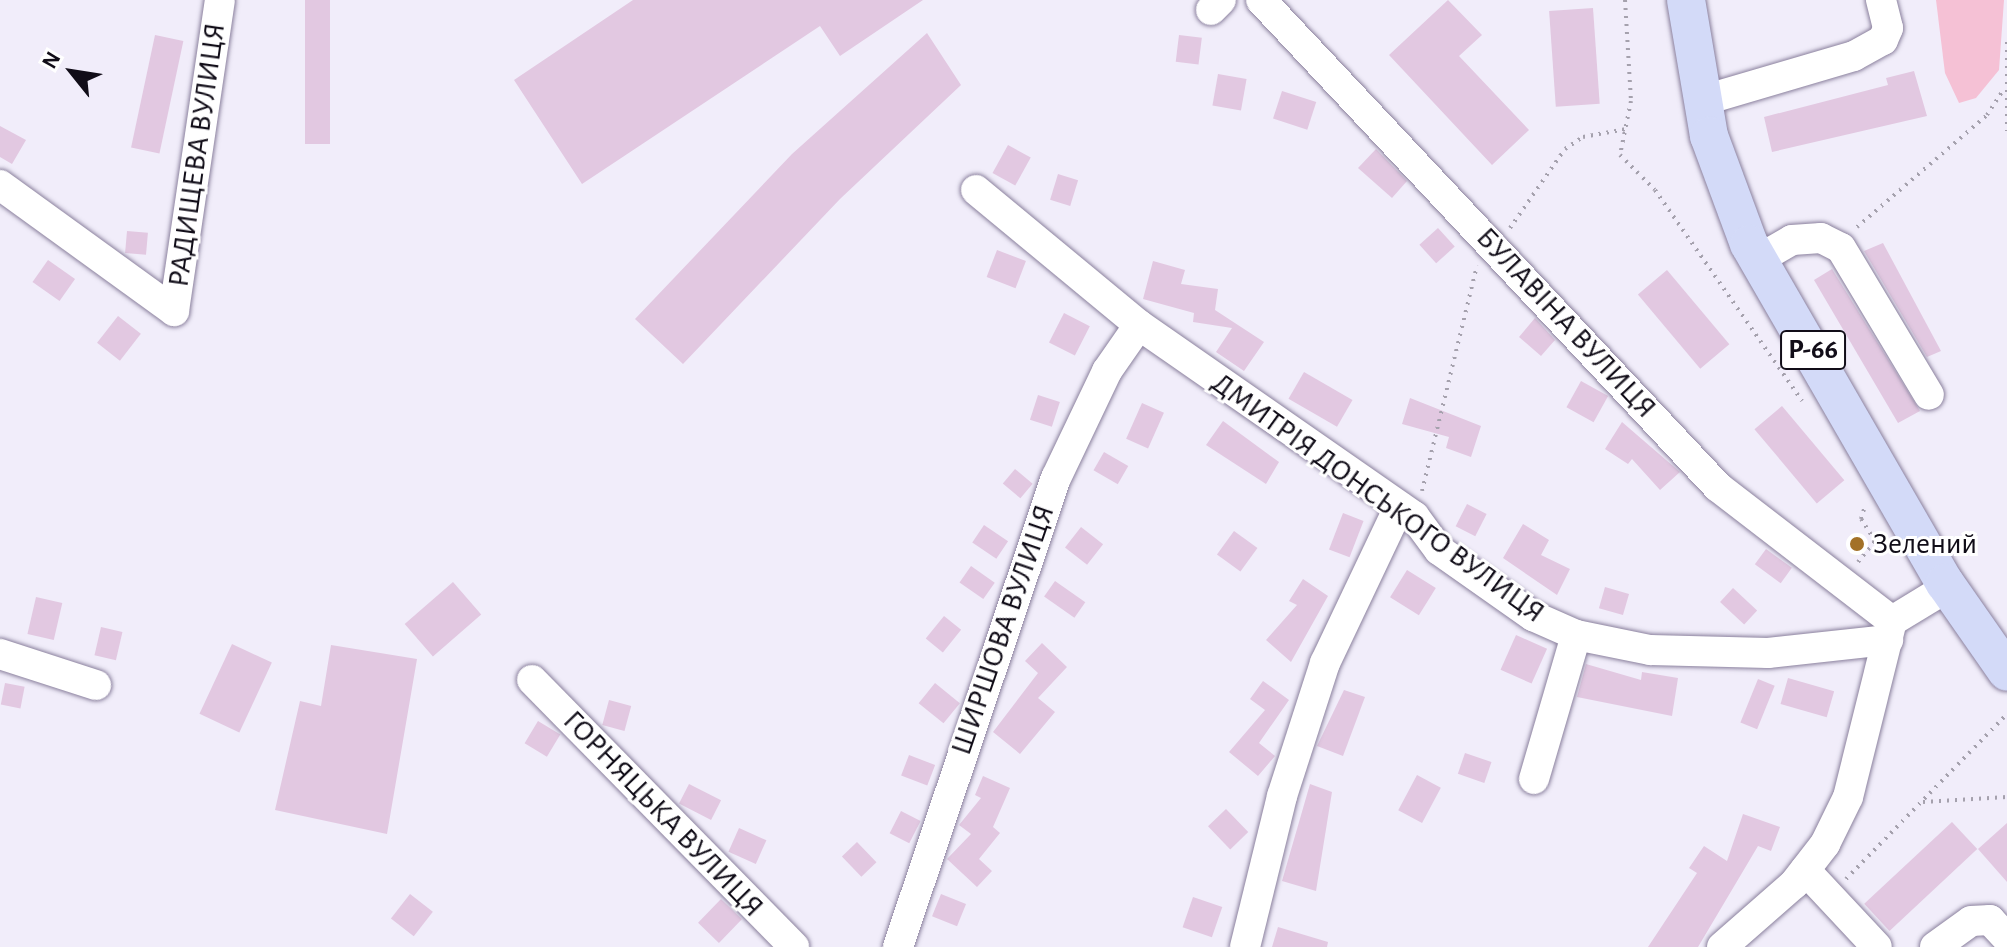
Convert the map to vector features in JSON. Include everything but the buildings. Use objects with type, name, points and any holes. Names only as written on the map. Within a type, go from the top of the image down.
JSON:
[{"type":"main road","name":"Р-66","points":[[1686,0],[1701,101],[1759,259],[1948,587],[2007,672]]},
{"type":"street","name":"РАДИЩЕВА ВУЛИЦЯ","points":[[0,185],[174,311],[220,0]]},
{"type":"street","name":"БУЛАВІНА ВУЛИЦЯ","points":[[1261,0],[1489,239],[1718,487],[1841,582],[1890,630]]},
{"type":"street","points":[[1701,101],[1873,45],[1888,28],[1881,0]]},
{"type":"street","name":"ДМИТРІЯ ДОНСЬКОГО ВУЛИЦЯ","points":[[976,190],[1139,325],[1407,512],[1439,550],[1533,616],[1576,635],[1650,650],[1768,653],[1890,630]]},
{"type":"street","points":[[1759,259],[1792,240],[1831,243],[1841,248],[1929,395]]},
{"type":"street","name":"ШИРШОВА ВУЛИЦЯ","points":[[898,947],[1056,478],[1107,371],[1139,325]]},
{"type":"street","points":[[1245,947],[1282,796],[1325,663],[1407,512]]},
{"type":"street","points":[[1722,947],[1805,870],[1848,797],[1890,630],[1948,587]]},
{"type":"street","points":[[1534,779],[1576,635]]},
{"type":"street","points":[[0,654],[96,685]]},
{"type":"street","name":"ГОРНЯЦЬКА ВУЛИЦЯ","points":[[532,680],[794,947]]},
{"type":"street","points":[[1805,870],[1877,947]]},
{"type":"street","points":[[1935,947],[1971,921],[1990,920],[2007,938]]},
{"type":"path","points":[[1625,0],[1626,129],[1620,155],[1655,190],[1807,407]]},
{"type":"path","points":[[2007,42],[2002,92],[2007,131]]},
{"type":"path","points":[[1831,243],[1899,195],[1987,115],[2002,92]]},
{"type":"path","points":[[1407,512],[1489,239],[1565,149],[1583,137],[1626,129]]},
{"type":"path","points":[[1841,582],[1875,541],[1861,519],[1867,501]]},
{"type":"path","points":[[1830,895],[2007,714]]},
{"type":"path","points":[[1920,802],[2007,797]]},
{"type":"shaded area","points":[[1936,0],[2004,0],[1999,70],[1976,98],[1959,103],[1945,73]]},
{"type":"place","name":"Зелений","points":[[1857,544]]}]
